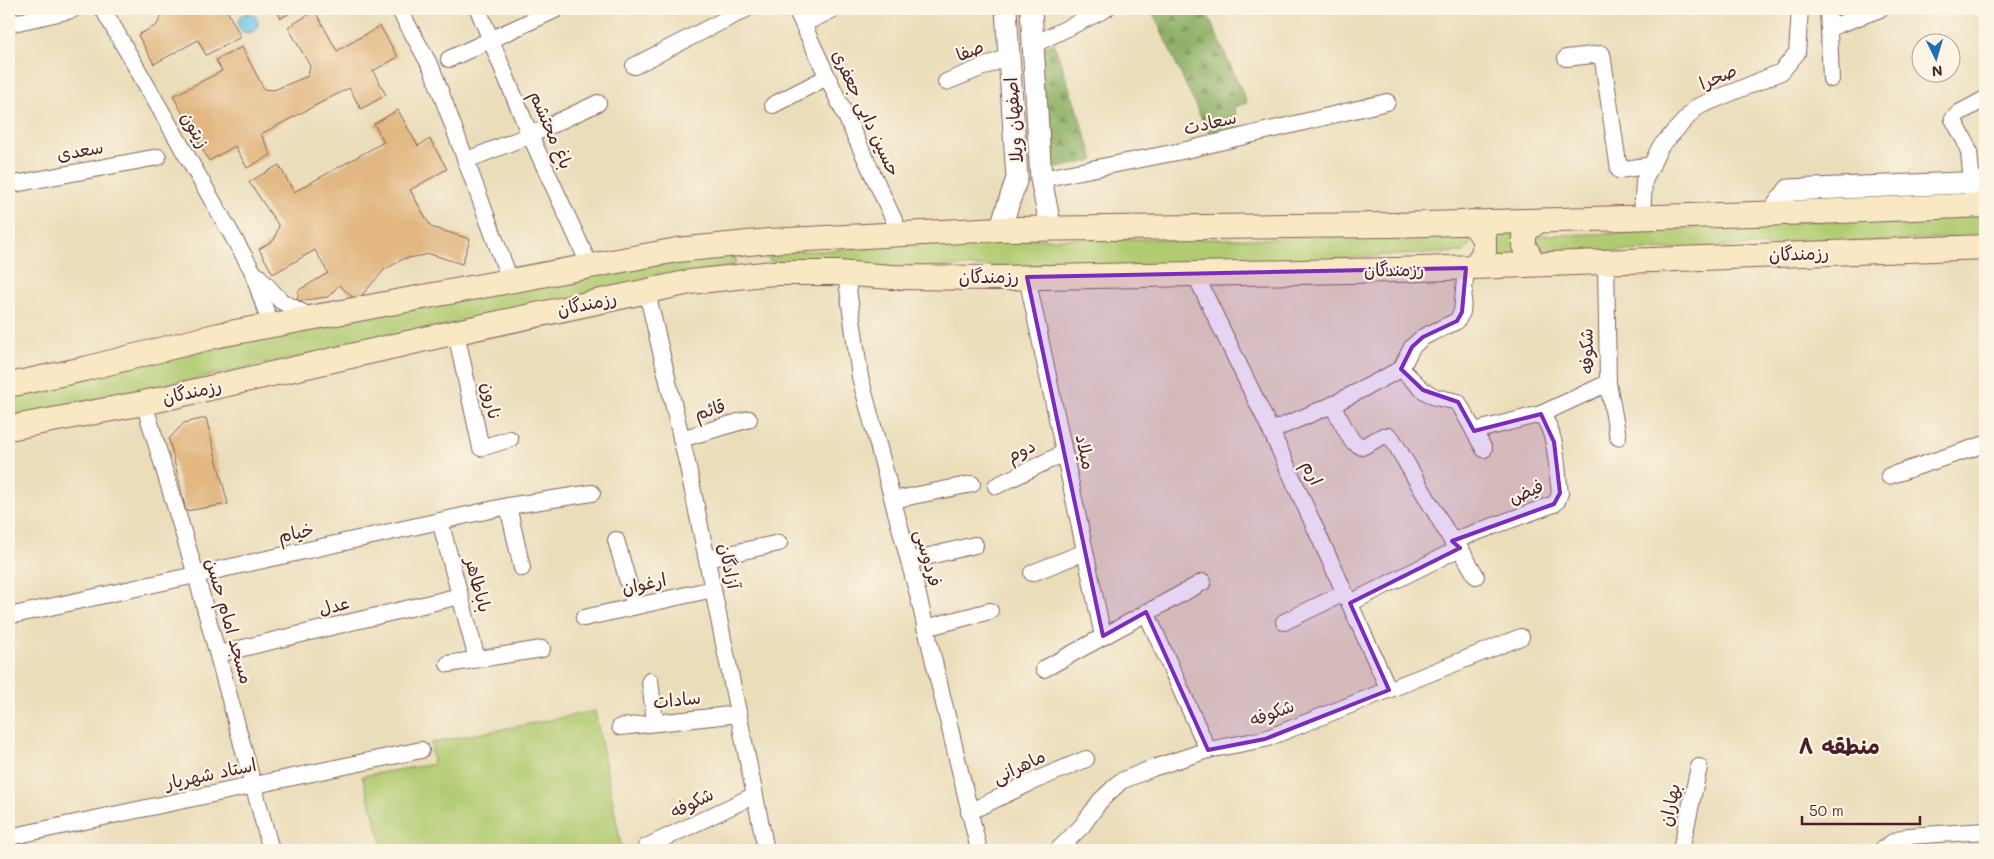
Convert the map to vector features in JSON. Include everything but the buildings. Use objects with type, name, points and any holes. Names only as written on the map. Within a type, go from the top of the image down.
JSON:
[{"type":"main road","name":"رزمندگان","points":[[9,385],[84,369],[220,335],[510,280],[677,250],[769,241],[1000,229],[1538,221],[1772,214],[1979,194]]},
{"type":"main road","points":[[1534,264],[1524,246],[1524,232],[1538,221]]},
{"type":"main road","points":[[1470,267],[1484,253],[1484,238],[1472,222]]},
{"type":"main road","name":"رزمندگان","points":[[9,428],[144,403],[456,332],[690,282],[773,273],[892,277],[1195,274],[1470,267],[1985,247]]},
{"type":"street","name":"زیتون","points":[[103,9],[252,270]]},
{"type":"street","points":[[399,9],[432,69],[510,280]]},
{"type":"street","name":"باغ محتشم","points":[[478,9],[530,134],[590,266]]},
{"type":"street","points":[[449,59],[557,9]]},
{"type":"street","points":[[634,66],[746,9]]},
{"type":"street","name":"حسین دایی جعفری","points":[[796,9],[900,233]]},
{"type":"street","points":[[803,24],[834,9]]},
{"type":"street","name":"اصفهان ویلا","points":[[1000,229],[1018,178],[1006,9]]},
{"type":"street","name":"اصفهان ویلا","points":[[1031,9],[1042,179],[1051,228]]},
{"type":"street","points":[[1033,45],[1106,9]]},
{"type":"street","name":"صحرا","points":[[1642,218],[1644,181],[1660,147],[1697,107],[1781,72],[1797,52],[1800,9]]},
{"type":"street","points":[[1828,9],[1831,79]]},
{"type":"street","points":[[1829,28],[1880,9]]},
{"type":"street","points":[[9,24],[72,10]]},
{"type":"street","points":[[1566,58],[1602,54],[1618,170],[1652,165]]},
{"type":"street","name":"صفا","points":[[946,82],[1010,56]]},
{"type":"street","points":[[773,105],[827,77]]},
{"type":"street","points":[[1979,194],[1965,140],[1953,119],[1959,113],[1985,99]]},
{"type":"street","name":"سعادت","points":[[1042,179],[1182,151],[1387,102]]},
{"type":"street","points":[[472,158],[598,103]]},
{"type":"street","name":"سعدی","points":[[9,184],[158,157]]},
{"type":"street","name":"شکوفه","points":[[1606,262],[1608,383],[1618,437]]},
{"type":"street","points":[[1271,431],[1332,406],[1400,369],[1412,347],[1417,342],[1423,337],[1457,321],[1462,312],[1470,267]]},
{"type":"street","points":[[252,270],[281,301],[313,318]]},
{"type":"street","points":[[252,270],[271,326]]},
{"type":"street","name":"فردوسی","points":[[846,274],[860,376],[926,628],[979,850]]},
{"type":"street","name":"ارم","points":[[1195,274],[1271,431],[1389,690]]},
{"type":"street","name":"میلاد","points":[[1027,277],[1103,636]]},
{"type":"street","name":"آزادگان","points":[[647,292],[707,559],[766,850]]},
{"type":"street","name":"نارون","points":[[456,332],[481,448],[510,439]]},
{"type":"street","points":[[1400,369],[1423,390],[1435,397],[1458,402],[1484,450]]},
{"type":"street","points":[[1474,431],[1541,414],[1608,383]]},
{"type":"street","name":"مسجد امام حسن","points":[[144,403],[196,575],[271,850]]},
{"type":"street","points":[[1332,406],[1352,441],[1357,446],[1362,447],[1383,436],[1389,436],[1393,440],[1476,576]]},
{"type":"street","name":"فیض","points":[[1456,545],[1554,504],[1557,501],[1560,493],[1554,442],[1549,423],[1541,414]]},
{"type":"street","name":"قائم","points":[[681,439],[749,419]]},
{"type":"street","points":[[1890,476],[1985,444]]},
{"type":"street","name":"دوم","points":[[996,486],[1064,453]]},
{"type":"street","points":[[893,500],[972,484]]},
{"type":"street","name":"خیام","points":[[9,616],[508,506],[592,493]]},
{"type":"street","points":[[508,506],[522,568]]},
{"type":"street","name":"باباطاهر","points":[[440,522],[477,659]]},
{"type":"street","points":[[616,540],[634,606]]},
{"type":"street","points":[[707,559],[779,543]]},
{"type":"street","points":[[909,561],[975,545]]},
{"type":"street","points":[[1284,622],[1347,598],[1456,545]]},
{"type":"street","points":[[1032,573],[1085,552]]},
{"type":"street","points":[[1044,668],[1203,582]]},
{"type":"street","name":"ارغوان","points":[[584,618],[713,589]]},
{"type":"street","name":"عدل","points":[[218,654],[460,596]]},
{"type":"street","points":[[926,628],[990,611]]},
{"type":"street","points":[[1146,612],[1208,750]]},
{"type":"street","name":"شکوفه","points":[[1058,850],[1082,826],[1100,801],[1120,781],[1208,750],[1266,739],[1521,637]]},
{"type":"street","points":[[448,664],[542,648]]},
{"type":"street","points":[[650,681],[655,723]]},
{"type":"street","name":"سادات","points":[[620,727],[738,714]]},
{"type":"street","name":"استاد شهریار","points":[[9,837],[421,750]]},
{"type":"street","name":"ماهرانی","points":[[970,812],[1086,759]]},
{"type":"street","name":"بهاران","points":[[1681,850],[1698,767]]},
{"type":"street","name":"شکوفه","points":[[646,847],[755,795]]},
{"type":"street","points":[[1882,850],[1893,842],[1908,836],[1985,832]]},
{"type":"highlighted area","points":[[1466,268],[1462,312],[1457,321],[1423,337],[1412,347],[1401,369],[1423,390],[1458,402],[1474,431],[1541,414],[1554,442],[1560,493],[1554,504],[1452,541],[1460,548],[1350,603],[1389,690],[1265,739],[1208,750],[1146,612],[1103,636],[1027,277]]},
{"type":"green space","points":[[1151,9],[1205,9],[1247,103],[1234,107],[1240,130],[1210,137]]},
{"type":"green space","points":[[1054,43],[1094,160],[1049,170],[1040,50]]},
{"type":"green space","points":[[1985,213],[1985,237],[1544,254],[1537,247],[1536,240],[1542,235],[1605,234],[1743,224]]},
{"type":"green space","points":[[1522,227],[1518,257],[1484,259],[1482,229]]},
{"type":"green space","points":[[1465,233],[1471,238],[1469,247],[1464,252],[1376,256],[1269,265],[872,267],[771,262],[765,256],[770,251],[819,251],[966,239],[1253,239]]},
{"type":"green space","points":[[716,256],[736,257],[735,265],[9,418],[9,392],[513,286]]},
{"type":"green space","points":[[595,711],[622,850],[384,850],[362,776],[433,764],[431,743]]},
{"type":"water","points":[[248,13],[255,16],[258,23],[255,30],[248,33],[241,30],[238,23],[241,16]]},
{"type":"district","name":"منطقه ۸","points":[[1839,746]]}]
